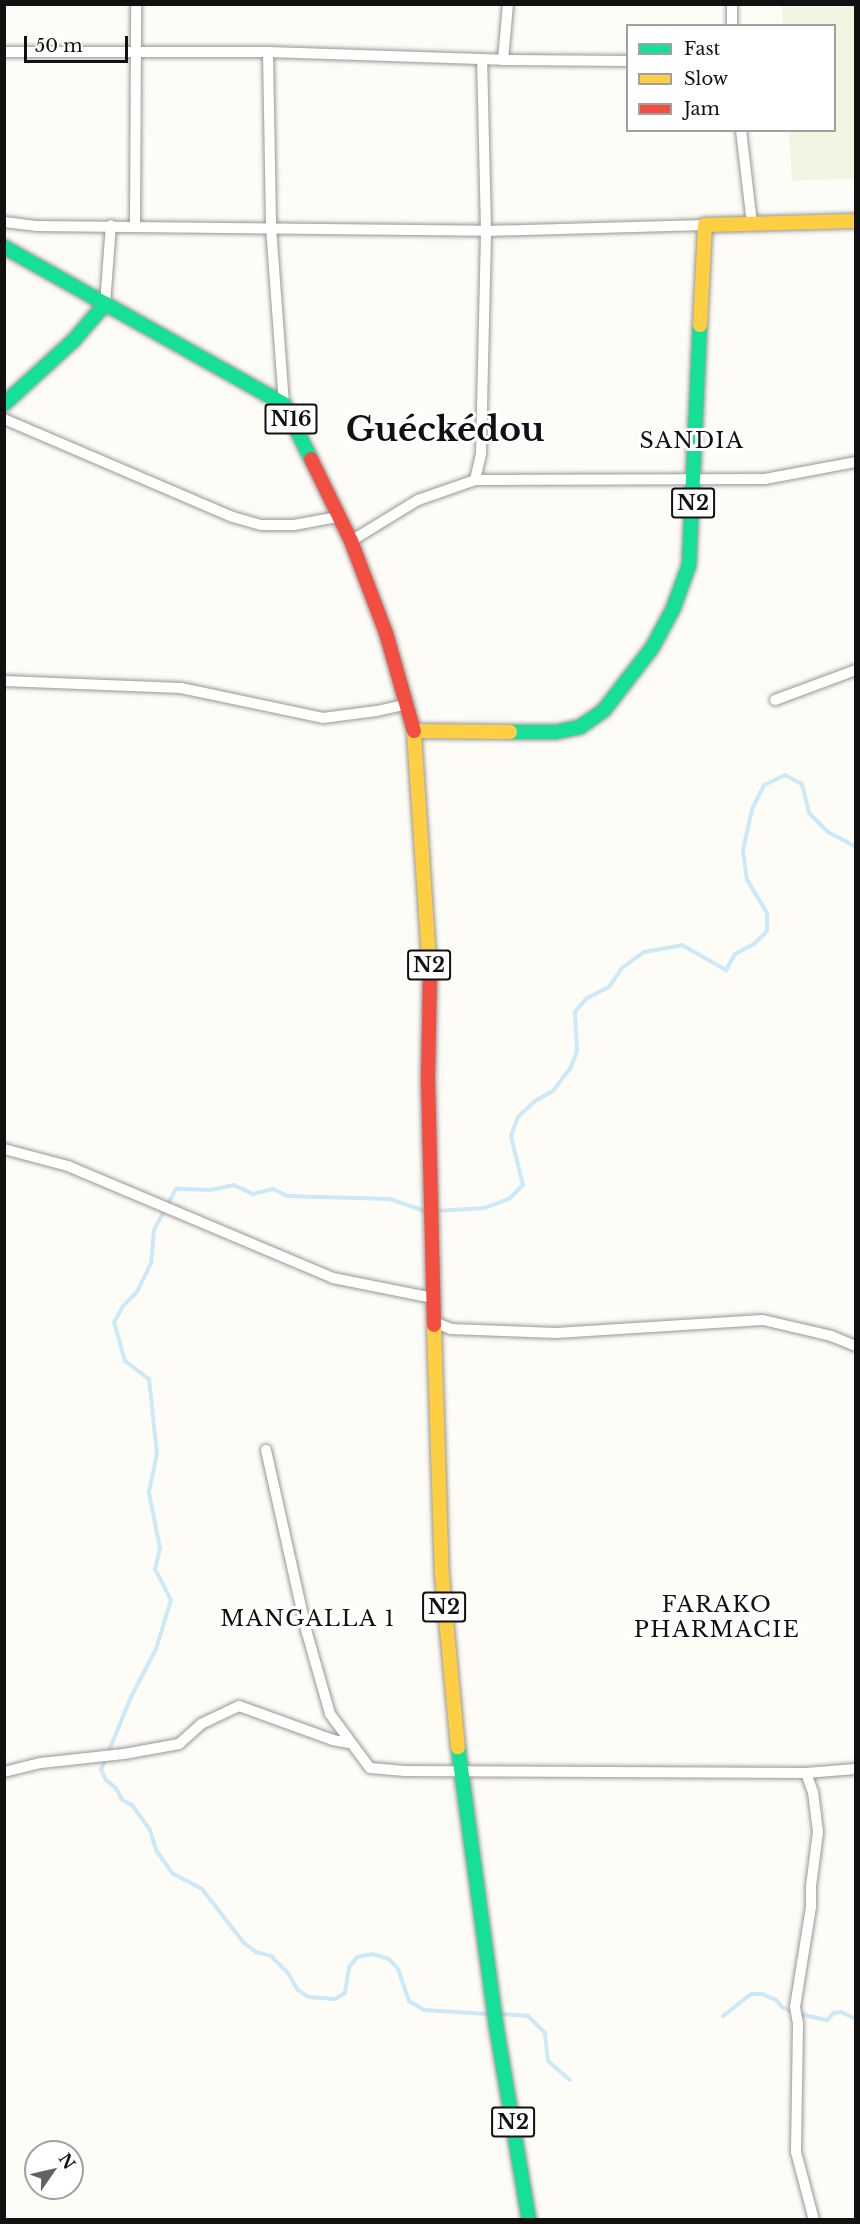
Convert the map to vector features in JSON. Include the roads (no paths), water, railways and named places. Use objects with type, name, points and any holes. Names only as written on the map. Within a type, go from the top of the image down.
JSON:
[{"type":"main road","points":[[705,225],[855,221]]},
{"type":"main road","name":"N2","points":[[530,2220],[496,2025],[453,1713],[442,1576],[428,1079],[430,952],[414,731],[556,732],[580,727],[604,710],[652,648],[673,609],[689,565],[705,225]]},
{"type":"main road","name":"N16","points":[[4,247],[284,404],[351,541],[386,633],[414,731]]},
{"type":"main road","points":[[4,404],[74,340],[105,304]]},
{"type":"street","points":[[135,227],[136,4]]},
{"type":"street","points":[[503,60],[508,4]]},
{"type":"street","points":[[732,4],[732,24]]},
{"type":"street","points":[[4,52],[135,54],[268,52],[503,60],[626,61]]},
{"type":"street","points":[[268,52],[271,227],[284,404]]},
{"type":"street","points":[[475,480],[481,453],[486,231],[482,59]]},
{"type":"street","points":[[741,132],[752,223]]},
{"type":"street","points":[[4,222],[36,226],[111,225],[486,231],[705,225]]},
{"type":"street","points":[[105,304],[111,225]]},
{"type":"street","points":[[4,419],[233,517],[261,525],[294,525],[338,517]]},
{"type":"street","points":[[351,541],[418,500],[475,480],[765,479],[855,462]]},
{"type":"street","points":[[775,700],[855,670]]},
{"type":"street","points":[[4,681],[181,687],[323,718],[377,711],[407,704]]},
{"type":"street","points":[[4,1149],[68,1166],[333,1278],[433,1298]]},
{"type":"street","points":[[434,1322],[451,1329],[556,1333],[763,1320],[831,1336],[855,1346]]},
{"type":"street","points":[[266,1450],[310,1643],[330,1714],[349,1743],[370,1768],[462,1771],[806,1773],[855,1768]]},
{"type":"street","points":[[4,1772],[33,1765],[124,1754],[179,1744],[201,1724],[239,1706],[333,1740],[349,1743]]},
{"type":"street","points":[[806,1773],[813,1792],[818,1832],[811,1886],[811,1906],[795,2007],[798,2024],[796,2152],[814,2220]]},
{"type":"waterway","points":[[436,1211],[485,1208],[509,1199],[523,1185],[511,1136],[518,1117],[535,1101],[553,1091],[571,1067],[577,1051],[575,1012],[586,999],[609,987],[622,968],[644,952],[682,945],[726,970],[735,954],[754,944],[767,931],[767,913],[747,880],[743,850],[752,809],[764,785],[785,775],[802,784],[809,813],[828,832],[856,847]]},
{"type":"waterway","points":[[425,1211],[391,1199],[287,1196],[273,1189],[253,1194],[234,1185],[210,1190],[176,1189],[154,1230],[151,1263],[137,1292],[123,1306],[114,1322],[125,1361],[149,1379],[157,1454],[149,1493],[160,1548],[155,1569],[171,1600],[156,1649],[131,1697],[101,1770],[106,1780],[116,1788],[122,1800],[132,1805],[150,1830],[156,1850],[172,1873],[202,1889],[244,1943],[256,1952],[271,1956],[288,1973],[298,1990],[308,1997],[335,1999],[345,1993],[349,1967],[357,1957],[372,1954],[389,1959],[398,1969],[409,2001],[424,2010],[488,2014]]},
{"type":"waterway","points":[[723,2016],[751,1994],[762,1994],[776,2000],[782,2007],[793,2012]]},
{"type":"waterway","points":[[800,2014],[827,2020],[834,2013],[841,2012],[856,2019]]},
{"type":"waterway","points":[[502,2014],[528,2016],[545,2033],[548,2061],[570,2080]]},
{"type":"district","name":"Guéckédou","points":[[445,430]]},
{"type":"district","name":"SANDIA","points":[[692,441]]},
{"type":"district","name":"FARAKO PHARMACIE","points":[[717,1616]]},
{"type":"district","name":"MANGALLA 1","points":[[308,1619]]}]
